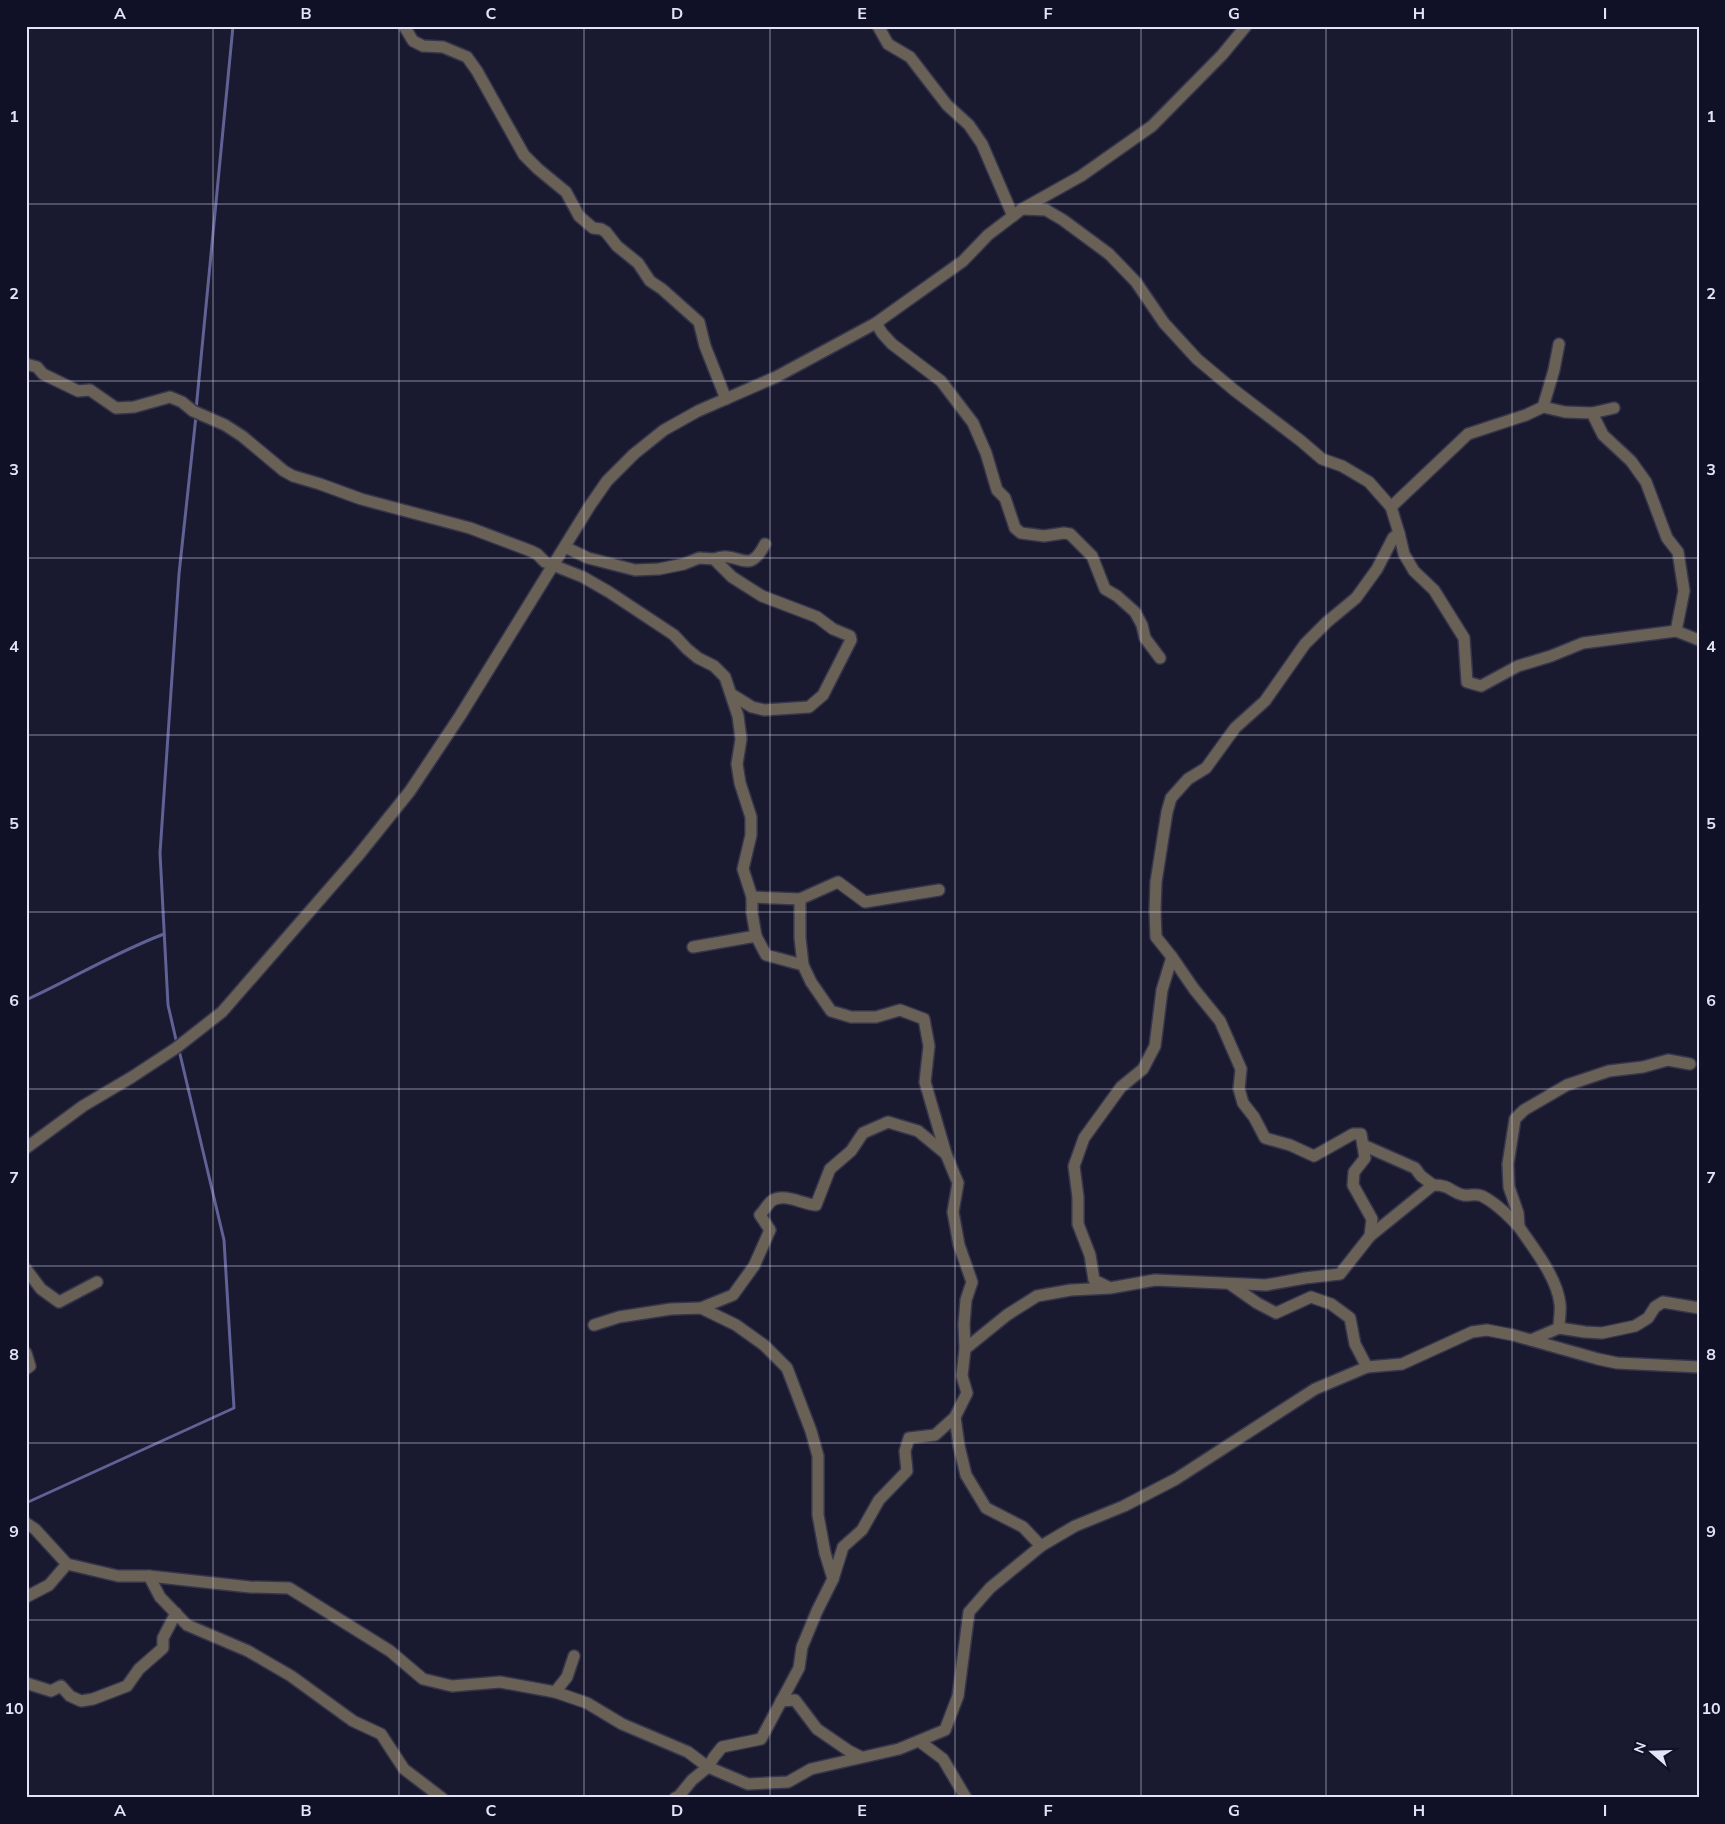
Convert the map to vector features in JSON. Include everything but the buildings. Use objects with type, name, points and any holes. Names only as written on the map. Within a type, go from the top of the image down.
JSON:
[{"type":"street","points":[[404,26],[413,41],[424,46],[443,47],[467,57],[506,120],[524,155],[538,170],[566,192],[579,216],[592,228],[601,229],[606,232],[617,246],[638,262],[650,281],[662,289],[699,322],[705,346],[726,399]]},
{"type":"street","points":[[878,26],[888,44],[910,57],[947,105],[969,126],[982,144],[1017,212]]},
{"type":"street","points":[[26,1148],[83,1106],[176,1048],[222,1012],[357,857],[410,792],[460,716],[589,507],[607,481],[634,454],[664,430],[698,411],[776,376],[876,323],[963,261],[988,235],[1017,212],[1081,176],[1152,126],[1222,55],[1246,26]]},
{"type":"street","points":[[1017,212],[1046,210],[1110,254],[1136,282],[1164,323],[1197,360],[1322,459],[1342,466],[1369,482],[1391,507],[1404,554],[1414,571],[1434,590],[1464,638],[1467,682],[1480,686],[1518,666],[1551,656],[1583,643],[1676,631],[1699,640]]},
{"type":"street","points":[[876,323],[892,344],[941,381],[972,423],[980,436],[997,490],[1005,498],[1015,528],[1021,533],[1044,536],[1070,534],[1092,556],[1105,590],[1117,596],[1135,612],[1142,625],[1145,638],[1160,658]]},
{"type":"street","points":[[1543,407],[1554,370],[1559,344]]},
{"type":"street","points":[[26,364],[37,367],[43,374],[78,392],[90,390],[116,408],[134,406],[170,397],[182,402],[193,411],[225,425],[242,436],[292,476],[361,499],[470,528],[531,551],[545,562],[583,577],[609,592],[674,635],[698,658],[714,666],[725,678],[738,716],[740,783],[751,817],[751,835],[743,869],[752,897],[752,913],[756,936],[766,956],[803,965]]},
{"type":"street","points":[[1391,507],[1468,434],[1526,415],[1543,407],[1594,417],[1606,413],[1610,409]]},
{"type":"street","points":[[1594,417],[1603,435],[1631,461],[1646,482],[1667,538],[1678,552],[1684,591],[1676,631]]},
{"type":"street","points":[[1370,1236],[1372,1219],[1353,1185],[1354,1172],[1365,1158],[1361,1134],[1353,1134],[1314,1156],[1290,1145],[1266,1138],[1254,1117],[1243,1103],[1239,1089],[1240,1069],[1220,1021],[1156,937],[1154,910],[1156,882],[1171,798],[1188,778],[1206,768],[1235,728],[1265,701],[1305,644],[1327,622],[1356,598],[1377,569],[1392,538],[1399,534]]},
{"type":"street","points":[[565,547],[588,558],[635,570],[684,564],[699,558],[714,559],[726,556],[751,562],[756,560],[765,544]]},
{"type":"street","points":[[714,559],[732,577],[762,596],[817,617],[834,629],[850,636],[851,640],[823,695],[809,707],[764,710],[752,707],[731,694]]},
{"type":"street","points":[[752,897],[800,899],[838,882],[865,902],[939,890]]},
{"type":"street","points":[[675,1798],[708,1767],[722,1747],[761,1738],[799,1668],[802,1647],[833,1579],[844,1547],[862,1530],[879,1500],[908,1471],[905,1451],[910,1438],[935,1436],[955,1417],[967,1393],[962,1376],[965,1349],[964,1324],[966,1300],[972,1282],[960,1245],[954,1212],[958,1183],[946,1154],[925,1082],[929,1046],[924,1019],[900,1010],[876,1017],[851,1017],[831,1011],[811,982],[803,965],[800,938],[800,899]]},
{"type":"street","points":[[693,947],[756,936]]},
{"type":"street","points":[[1110,1288],[1094,1280],[1090,1255],[1078,1224],[1078,1196],[1074,1166],[1084,1138],[1121,1087],[1143,1069],[1154,1046],[1162,990],[1172,957]]},
{"type":"street","points":[[1519,1227],[1518,1213],[1508,1188],[1508,1164],[1515,1119],[1524,1110],[1567,1085],[1609,1071],[1643,1067],[1668,1060],[1690,1064]]},
{"type":"street","points":[[594,1325],[628,1315],[671,1309],[701,1308],[733,1295],[754,1266],[770,1230],[760,1215],[773,1200],[787,1197],[805,1204],[816,1205],[830,1169],[851,1151],[863,1133],[888,1122],[918,1131],[946,1154]]},
{"type":"street","points":[[1363,1145],[1415,1168],[1421,1176],[1433,1185],[1444,1185],[1464,1195],[1482,1196],[1519,1227],[1542,1261],[1558,1291],[1560,1305],[1559,1328]]},
{"type":"street","points":[[965,1349],[1007,1315],[1037,1296],[1071,1290],[1110,1288],[1154,1280],[1266,1285],[1340,1274],[1370,1236],[1433,1185]]},
{"type":"street","points":[[26,1269],[42,1289],[59,1302],[97,1282]]},
{"type":"street","points":[[1230,1284],[1256,1303],[1276,1313],[1311,1297],[1331,1304],[1350,1318],[1355,1344],[1367,1367]]},
{"type":"street","points":[[1531,1340],[1559,1328],[1602,1333],[1635,1326],[1648,1318],[1655,1307],[1663,1302],[1699,1308]]},
{"type":"street","points":[[701,1308],[736,1325],[764,1345],[787,1368],[811,1431],[818,1456],[818,1515],[825,1553],[833,1579]]},
{"type":"street","points":[[26,1523],[67,1564],[118,1576],[149,1576],[250,1587],[289,1588],[390,1651],[423,1679],[452,1686],[500,1682],[555,1692],[586,1703],[622,1724],[688,1752],[708,1767],[748,1784],[788,1782],[811,1769],[899,1749],[945,1730],[958,1696],[970,1612],[990,1588],[1041,1546],[1075,1526],[1124,1506],[1176,1479],[1315,1389],[1367,1367],[1402,1364],[1472,1332],[1487,1330],[1617,1362],[1664,1367],[1699,1367]]},
{"type":"street","points":[[26,1353],[30,1366],[26,1369]]},
{"type":"street","points":[[955,1417],[966,1475],[986,1508],[1023,1527],[1041,1546]]},
{"type":"street","points":[[26,1597],[49,1584],[67,1564]]},
{"type":"street","points":[[149,1576],[160,1597],[186,1625],[248,1651],[291,1676],[352,1721],[381,1734],[404,1769],[442,1798]]},
{"type":"street","points":[[26,1683],[51,1691],[61,1686],[70,1696],[82,1701],[127,1686],[139,1669],[163,1648],[163,1638],[176,1613]]},
{"type":"street","points":[[555,1692],[567,1677],[574,1656]]},
{"type":"street","points":[[781,1701],[795,1700],[818,1729],[849,1751],[861,1757]]},
{"type":"street","points":[[919,1740],[943,1759],[966,1798]]},
{"type":"waterway","points":[[196,410],[233,26]]},
{"type":"waterway","points":[[177,1044],[168,1005],[160,853],[179,574],[196,416]]},
{"type":"waterway","points":[[26,1000],[129,949],[164,934]]},
{"type":"waterway","points":[[26,1503],[234,1408],[224,1240],[179,1050]]}]
